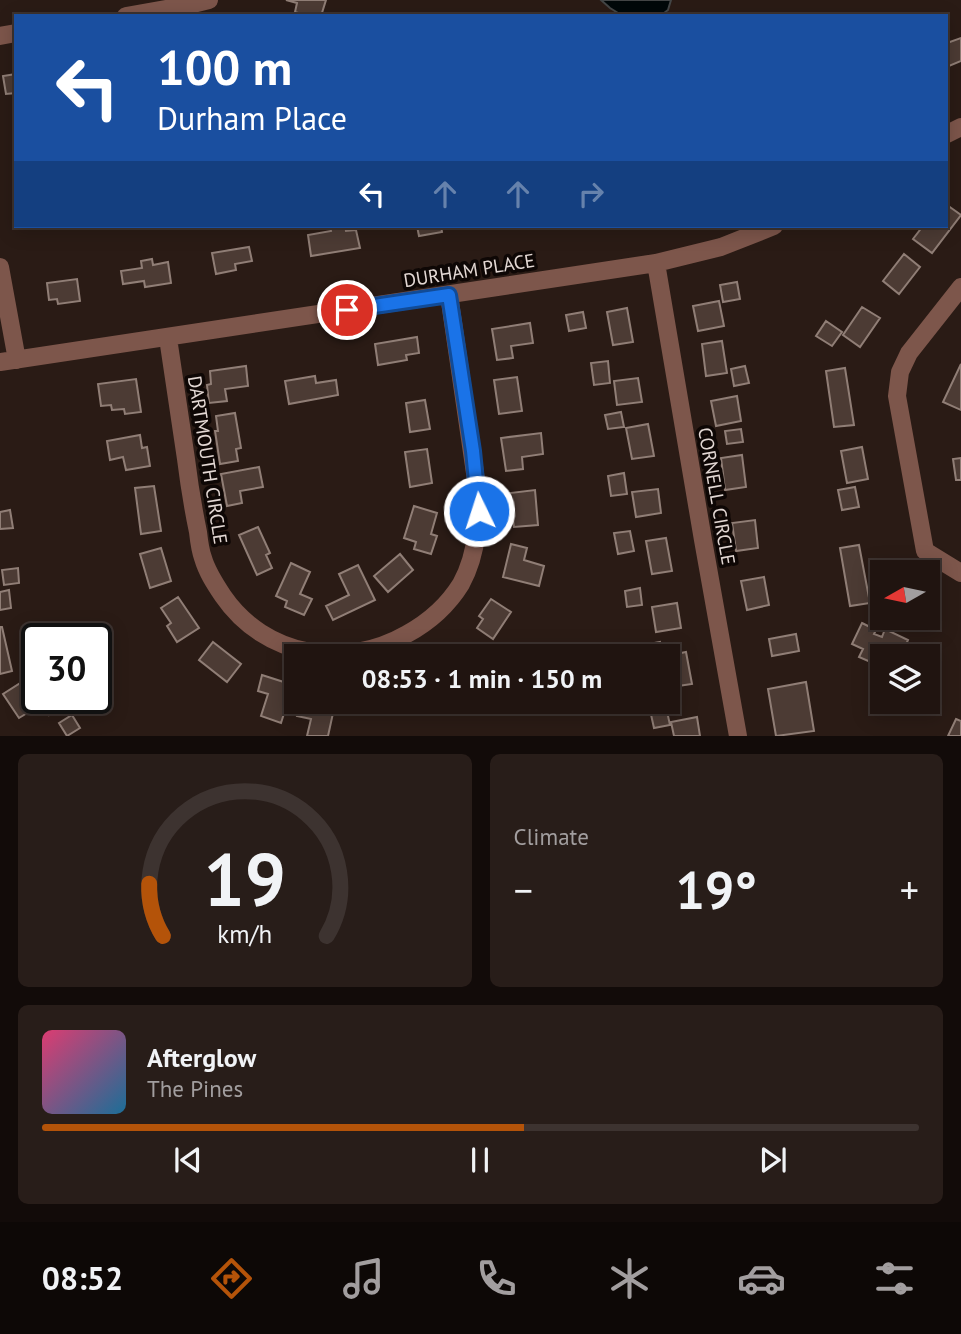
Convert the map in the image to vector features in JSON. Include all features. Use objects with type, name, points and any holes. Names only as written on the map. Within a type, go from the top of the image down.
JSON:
[{"type":"street","points":[[137,14],[209,0]]},
{"type":"street","name":"DURHAM PLACE","points":[[9,361],[656,262],[722,247],[769,228]]},
{"type":"street","name":"CORNELL CIRCLE","points":[[656,262],[738,736]]},
{"type":"street","points":[[0,267],[9,361]]},
{"type":"street","points":[[961,287],[909,353],[900,372],[897,396],[925,551],[961,573]]},
{"type":"street","name":"DARTMOUTH CIRCLE","points":[[168,338],[193,508],[203,558],[212,579],[239,616],[274,640],[313,653],[355,653],[398,639],[433,617],[461,583],[474,549],[479,511],[476,480],[449,295]]},
{"type":"shaded area","points":[[601,0],[671,0],[668,10],[663,14],[620,14]]},
{"type":"building","points":[[286,0],[326,0],[322,14],[295,12],[297,3]]},
{"type":"building","points":[[961,38],[961,61],[949,66],[948,63],[948,43]]},
{"type":"building","points":[[14,74],[14,93],[6,94],[3,76]]},
{"type":"building","points":[[948,206],[961,215],[932,253],[913,239],[921,228],[948,228]]},
{"type":"building","points":[[330,228],[356,230],[360,248],[311,256],[308,235],[331,231]]},
{"type":"building","points":[[417,228],[441,228],[442,232],[419,236]]},
{"type":"building","points":[[249,247],[252,261],[235,264],[236,270],[216,274],[212,253]]},
{"type":"building","points":[[904,254],[920,267],[899,294],[883,281]]},
{"type":"building","points":[[152,259],[153,265],[168,262],[171,283],[145,287],[144,281],[123,284],[121,271],[142,268],[141,261]]},
{"type":"building","points":[[77,279],[80,301],[58,304],[57,299],[49,300],[47,283]]},
{"type":"building","points":[[737,282],[740,299],[723,302],[720,285]]},
{"type":"building","points":[[719,301],[724,326],[698,331],[693,306]]},
{"type":"building","points":[[862,307],[880,318],[860,347],[843,335]]},
{"type":"building","points":[[627,308],[633,342],[613,345],[607,312]]},
{"type":"building","points":[[583,312],[586,328],[569,331],[566,315]]},
{"type":"building","points":[[826,321],[842,332],[832,346],[816,336]]},
{"type":"building","points":[[530,323],[533,343],[511,346],[513,358],[497,360],[492,329]]},
{"type":"building","points":[[417,337],[419,353],[406,355],[407,360],[378,365],[375,344]]},
{"type":"building","points":[[722,341],[727,373],[706,376],[702,344]]},
{"type":"building","points":[[608,361],[610,383],[594,385],[591,363]]},
{"type":"building","points":[[961,364],[961,410],[943,402]]},
{"type":"building","points":[[246,366],[248,386],[225,389],[227,401],[209,403],[207,385],[211,384],[210,371]]},
{"type":"building","points":[[745,366],[749,383],[734,386],[731,369]]},
{"type":"building","points":[[845,368],[854,425],[834,427],[826,371]]},
{"type":"building","points":[[315,376],[316,383],[336,380],[338,395],[289,404],[285,381]]},
{"type":"building","points":[[517,377],[522,411],[499,414],[494,380]]},
{"type":"building","points":[[638,378],[642,402],[617,405],[614,381]]},
{"type":"building","points":[[136,379],[141,412],[125,414],[124,409],[112,410],[111,405],[101,406],[98,384]]},
{"type":"building","points":[[737,396],[741,421],[716,426],[711,401]]},
{"type":"building","points":[[425,400],[430,429],[410,432],[406,403]]},
{"type":"building","points":[[621,412],[624,427],[608,429],[605,415]]},
{"type":"building","points":[[235,413],[241,448],[236,449],[238,461],[220,464],[215,431],[218,431],[216,416]]},
{"type":"building","points":[[648,424],[654,456],[632,459],[626,428]]},
{"type":"building","points":[[741,429],[743,442],[727,444],[725,431]]},
{"type":"building","points":[[541,433],[543,454],[522,457],[523,469],[506,471],[501,438]]},
{"type":"building","points":[[140,435],[142,448],[147,447],[150,466],[126,470],[123,457],[110,460],[107,441]]},
{"type":"building","points":[[862,447],[868,479],[847,483],[841,451]]},
{"type":"building","points":[[427,449],[432,483],[410,487],[405,452]]},
{"type":"building","points":[[742,455],[746,487],[725,490],[721,458]]},
{"type":"building","points":[[961,458],[961,480],[956,480],[953,459]]},
{"type":"building","points":[[259,467],[263,487],[240,491],[242,503],[227,506],[221,474]]},
{"type":"building","points":[[624,473],[627,494],[611,496],[608,476]]},
{"type":"building","points":[[154,486],[161,531],[141,534],[135,488]]},
{"type":"building","points":[[855,487],[859,507],[842,510],[838,490]]},
{"type":"building","points":[[658,489],[661,513],[636,517],[632,492]]},
{"type":"building","points":[[535,490],[538,525],[514,527],[510,493]]},
{"type":"building","points":[[414,506],[437,513],[431,534],[437,536],[431,554],[414,549],[416,542],[404,538]]},
{"type":"building","points":[[10,510],[13,528],[0,529],[0,512]]},
{"type":"building","points":[[755,520],[758,548],[736,551],[732,523]]},
{"type":"building","points":[[258,527],[270,553],[266,555],[272,568],[257,575],[239,535]]},
{"type":"building","points":[[630,531],[634,551],[618,554],[614,533]]},
{"type":"building","points":[[666,538],[672,571],[652,574],[646,541]]},
{"type":"building","points":[[511,544],[527,548],[524,560],[544,566],[539,586],[503,577]]},
{"type":"building","points":[[859,545],[870,603],[850,606],[840,548]]},
{"type":"building","points":[[161,548],[171,581],[150,588],[140,554]]},
{"type":"building","points":[[400,554],[413,570],[388,592],[374,576]]},
{"type":"building","points":[[291,563],[310,572],[300,594],[312,599],[304,615],[285,607],[287,601],[276,596]]},
{"type":"building","points":[[358,565],[375,600],[333,620],[326,606],[349,595],[339,574]]},
{"type":"building","points":[[18,568],[19,583],[4,585],[2,570]]},
{"type":"building","points":[[764,577],[769,605],[747,610],[741,581]]},
{"type":"building","points":[[640,588],[642,605],[627,607],[625,591]]},
{"type":"building","points":[[9,590],[11,608],[0,610],[0,592]]},
{"type":"building","points":[[178,597],[199,628],[177,642],[167,626],[171,623],[161,608]]},
{"type":"building","points":[[491,599],[511,612],[493,639],[477,628],[483,619],[479,616]]},
{"type":"building","points":[[677,603],[681,628],[656,632],[652,607]]},
{"type":"building","points":[[862,623],[870,627],[870,630],[876,630],[874,634],[882,637],[887,630],[908,640],[906,644],[870,644],[870,662],[859,657],[863,649],[852,644]]},
{"type":"building","points":[[0,627],[12,671],[0,674]]},
{"type":"building","points":[[796,634],[799,651],[772,656],[769,639]]},
{"type":"building","points":[[213,642],[241,664],[227,682],[199,660]]},
{"type":"building","points":[[686,652],[692,684],[680,686],[680,653]]},
{"type":"building","points":[[262,675],[284,682],[284,714],[281,723],[261,716],[268,694],[258,691]]},
{"type":"building","points":[[806,682],[814,731],[776,736],[768,689]]},
{"type":"building","points":[[21,683],[21,714],[26,714],[19,718],[3,694]]},
{"type":"building","points":[[333,714],[328,736],[307,736],[311,719],[297,716]]},
{"type":"building","points":[[651,714],[668,714],[670,725],[654,728]]},
{"type":"building","points":[[72,715],[80,728],[67,736],[59,723]]},
{"type":"building","points":[[697,717],[700,736],[674,736],[671,722]]},
{"type":"building","points":[[956,719],[961,721],[961,736],[948,736]]},
{"type":"route","points":[[347,310],[449,295],[473,451],[479,511]]}]
